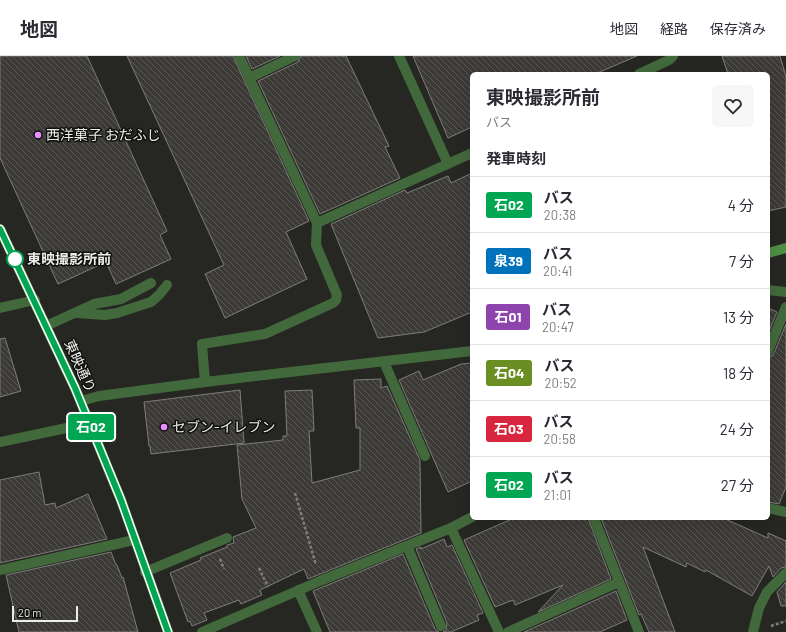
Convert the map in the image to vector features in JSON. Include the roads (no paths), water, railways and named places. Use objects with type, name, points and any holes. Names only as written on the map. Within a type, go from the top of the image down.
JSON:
[{"type":"street","points":[[205,382],[202,344],[265,334],[333,303],[336,300],[337,295],[316,245],[317,224],[239,56]]},
{"type":"street","points":[[249,78],[295,56]]},
{"type":"street","points":[[399,56],[448,164]]},
{"type":"street","points":[[643,72],[669,60],[673,56]]},
{"type":"street","points":[[317,224],[470,154]]},
{"type":"street","name":"東映通り","points":[[0,229],[3,242],[34,300],[81,401],[121,500],[145,572],[168,632]]},
{"type":"street","points":[[770,252],[786,248]]},
{"type":"street","points":[[46,326],[94,304],[121,299],[151,283]]},
{"type":"street","points":[[74,313],[105,315],[117,313],[151,302],[159,295],[166,285]]},
{"type":"street","points":[[770,290],[786,292]]},
{"type":"street","points":[[0,308],[34,300]]},
{"type":"street","points":[[770,346],[786,307]]},
{"type":"street","points":[[81,401],[99,396],[205,382],[470,351]]},
{"type":"street","points":[[384,362],[425,456]]},
{"type":"street","points":[[0,442],[90,423]]},
{"type":"street","points":[[770,508],[786,512]]},
{"type":"street","points":[[202,632],[298,590],[451,528],[470,518]]},
{"type":"street","points":[[595,520],[639,632]]},
{"type":"street","points":[[451,528],[499,632]]},
{"type":"street","points":[[145,572],[227,538]]},
{"type":"street","points":[[0,570],[134,540]]},
{"type":"street","points":[[407,546],[440,626]]},
{"type":"street","points":[[753,632],[759,608],[767,592],[786,572]]},
{"type":"street","points":[[508,632],[619,582]]},
{"type":"street","points":[[298,590],[317,632]]},
{"type":"place","name":"西洋菓子 おだふじ","points":[[38,135]]},
{"type":"place","name":"東映撮影所前","points":[[15,259]]},
{"type":"place","name":"セブン-イレブン","points":[[164,427]]}]
